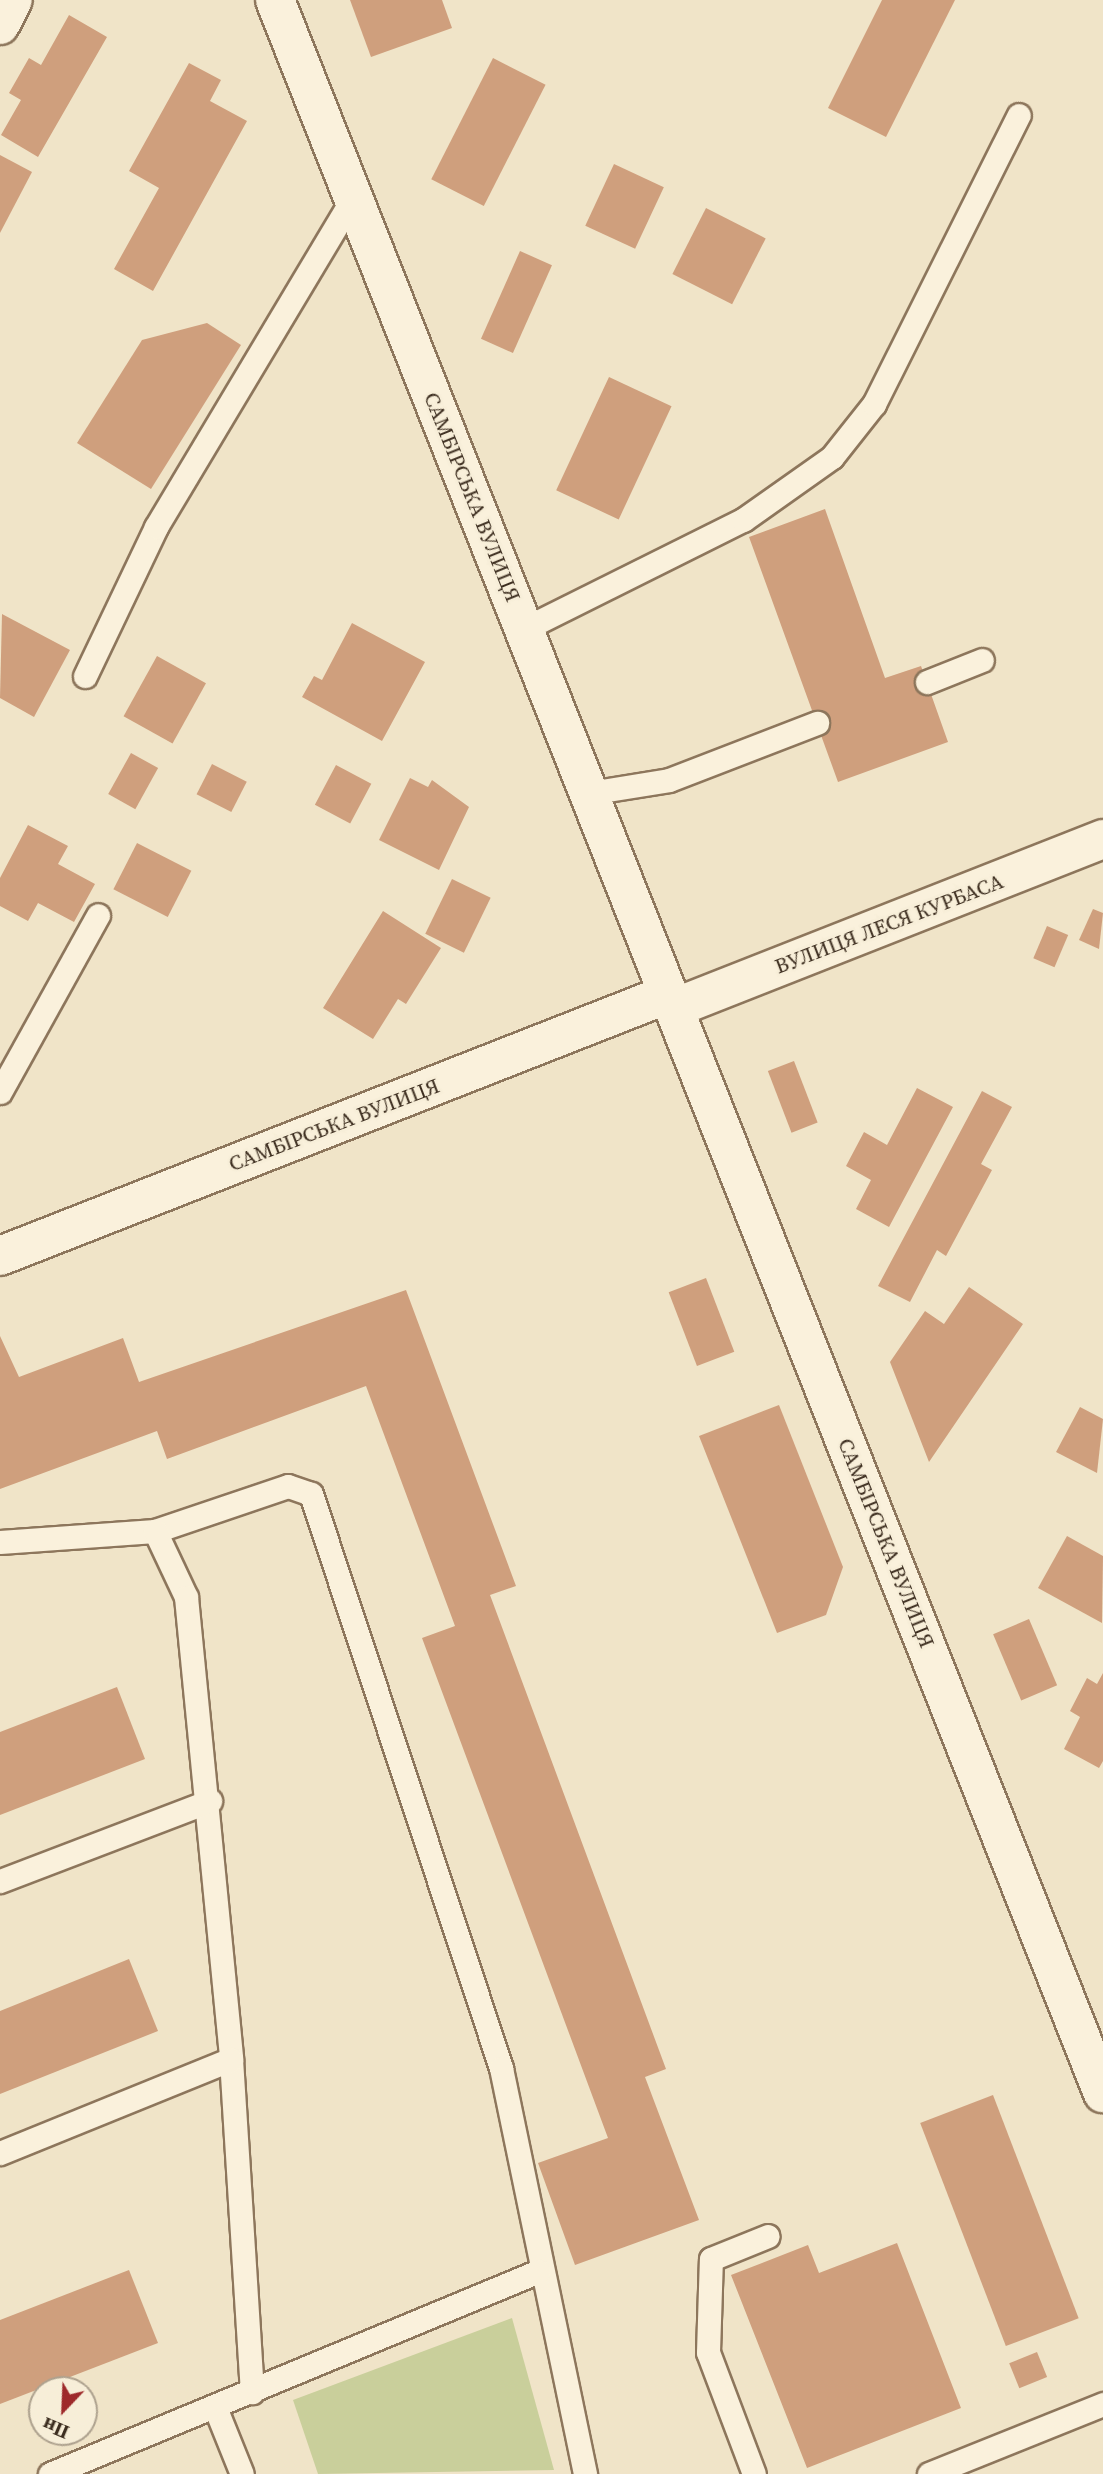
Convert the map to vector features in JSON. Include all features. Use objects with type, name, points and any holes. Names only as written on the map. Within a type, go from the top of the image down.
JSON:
[{"type":"main road","points":[[0,25],[13,0]]},
{"type":"main road","name":"САМБІРСЬКА ВУЛИЦЯ","points":[[275,0],[1103,2094]]},
{"type":"main road","name":"ВУЛИЦЯ ЛЕСЯ КУРБАСА","points":[[671,1001],[1103,839]]},
{"type":"main road","name":"САМБІРСЬКА ВУЛИЦЯ","points":[[0,1256],[671,1001]]},
{"type":"lane","points":[[524,629],[743,520],[832,457],[874,404],[1018,116]]},
{"type":"lane","points":[[85,676],[156,527],[353,198]]},
{"type":"lane","points":[[927,681],[982,660]]},
{"type":"lane","points":[[589,793],[669,780],[817,723]]},
{"type":"lane","points":[[0,1092],[98,915]]},
{"type":"lane","points":[[0,1542],[155,1531],[288,1486],[311,1493],[501,2068],[539,2271],[585,2474]]},
{"type":"lane","points":[[155,1531],[186,1597],[210,1801],[231,2059],[252,2392]]},
{"type":"lane","points":[[0,1881],[210,1801]]},
{"type":"lane","points":[[0,2153],[231,2059]]},
{"type":"lane","points":[[754,2474],[708,2352],[711,2259],[768,2236]]},
{"type":"lane","points":[[50,2474],[539,2271]]},
{"type":"lane","points":[[929,2474],[1103,2404]]},
{"type":"lane","points":[[215,2407],[242,2474]]},
{"type":"green space","points":[[512,2318],[554,2470],[318,2474],[293,2400]]},
{"type":"building","points":[[350,0],[442,0],[452,28],[371,57]]},
{"type":"building","points":[[882,0],[955,0],[886,137],[828,108]]},
{"type":"building","points":[[69,15],[107,37],[38,157],[1,135],[21,100],[9,93],[29,58],[41,65]]},
{"type":"building","points":[[493,58],[546,85],[484,206],[431,179]]},
{"type":"building","points":[[189,63],[221,80],[210,101],[247,121],[153,291],[114,269],[159,188],[129,171]]},
{"type":"building","points":[[0,155],[32,172],[0,233]]},
{"type":"building","points":[[614,164],[664,187],[635,249],[585,226]]},
{"type":"building","points":[[706,208],[766,238],[732,304],[672,274]]},
{"type":"building","points":[[520,251],[552,265],[513,353],[481,339]]},
{"type":"building","points":[[207,323],[241,345],[151,489],[77,443],[142,340]]},
{"type":"building","points":[[609,377],[672,406],[619,519],[556,490]]},
{"type":"building","points":[[825,509],[885,678],[921,666],[948,742],[838,782],[749,537]]},
{"type":"building","points":[[2,614],[70,650],[34,717],[0,698]]},
{"type":"building","points":[[352,623],[425,662],[382,741],[302,697],[314,676],[322,680]]},
{"type":"building","points":[[157,656],[206,683],[173,743],[124,716]]},
{"type":"building","points":[[131,753],[158,768],[135,809],[108,794]]},
{"type":"building","points":[[212,764],[247,782],[231,812],[197,794]]},
{"type":"building","points":[[336,765],[371,784],[350,824],[315,805]]},
{"type":"building","points":[[410,778],[428,787],[432,780],[469,807],[439,870],[379,840]]},
{"type":"building","points":[[28,825],[68,846],[58,864],[95,884],[74,922],[38,903],[28,921],[0,906],[0,878]]},
{"type":"building","points":[[137,843],[191,871],[168,917],[113,889]]},
{"type":"building","points":[[452,879],[491,898],[464,953],[425,934]]},
{"type":"building","points":[[1093,909],[1103,913],[1099,949],[1079,940]]},
{"type":"building","points":[[383,911],[441,948],[406,1004],[398,999],[373,1039],[323,1008]]},
{"type":"building","points":[[1047,926],[1068,935],[1054,967],[1033,958]]},
{"type":"building","points":[[794,1061],[818,1123],[792,1133],[768,1071]]},
{"type":"building","points":[[917,1088],[953,1107],[889,1227],[856,1209],[871,1180],[846,1166],[864,1132],[887,1145]]},
{"type":"building","points":[[982,1091],[1012,1107],[981,1164],[992,1170],[946,1256],[937,1250],[910,1302],[878,1286]]},
{"type":"building","points":[[706,1278],[734,1352],[697,1366],[669,1292]]},
{"type":"building","points":[[969,1287],[1023,1324],[929,1462],[890,1362],[925,1311],[944,1324]]},
{"type":"building","points":[[406,1290],[516,1586],[490,1595],[666,2069],[645,2077],[699,2220],[575,2265],[538,2163],[608,2138],[422,1638],[455,1626],[366,1386],[167,1459],[157,1431],[0,1489],[0,1336],[19,1377],[123,1338],[139,1382]]},
{"type":"building","points":[[779,1405],[843,1567],[826,1615],[777,1633],[699,1436]]},
{"type":"building","points":[[1080,1407],[1103,1419],[1097,1473],[1056,1452]]},
{"type":"building","points":[[1067,1536],[1103,1556],[1102,1623],[1038,1588]]},
{"type":"building","points":[[1029,1619],[1057,1685],[1021,1701],[993,1634]]},
{"type":"building","points":[[1103,1673],[1103,1761],[1099,1768],[1064,1749],[1080,1717],[1070,1711],[1087,1678],[1097,1684]]},
{"type":"building","points":[[117,1687],[145,1759],[0,1815],[0,1732]]},
{"type":"building","points":[[129,1959],[158,2031],[0,2094],[0,2011]]},
{"type":"building","points":[[993,2095],[1079,2318],[1006,2346],[920,2123]]},
{"type":"building","points":[[897,2243],[961,2408],[807,2468],[731,2275],[808,2245],[819,2273]]},
{"type":"building","points":[[129,2270],[158,2343],[73,2376],[28,2376],[28,2393],[0,2404],[0,2320]]},
{"type":"building","points":[[1037,2352],[1047,2377],[1019,2388],[1009,2363]]}]
